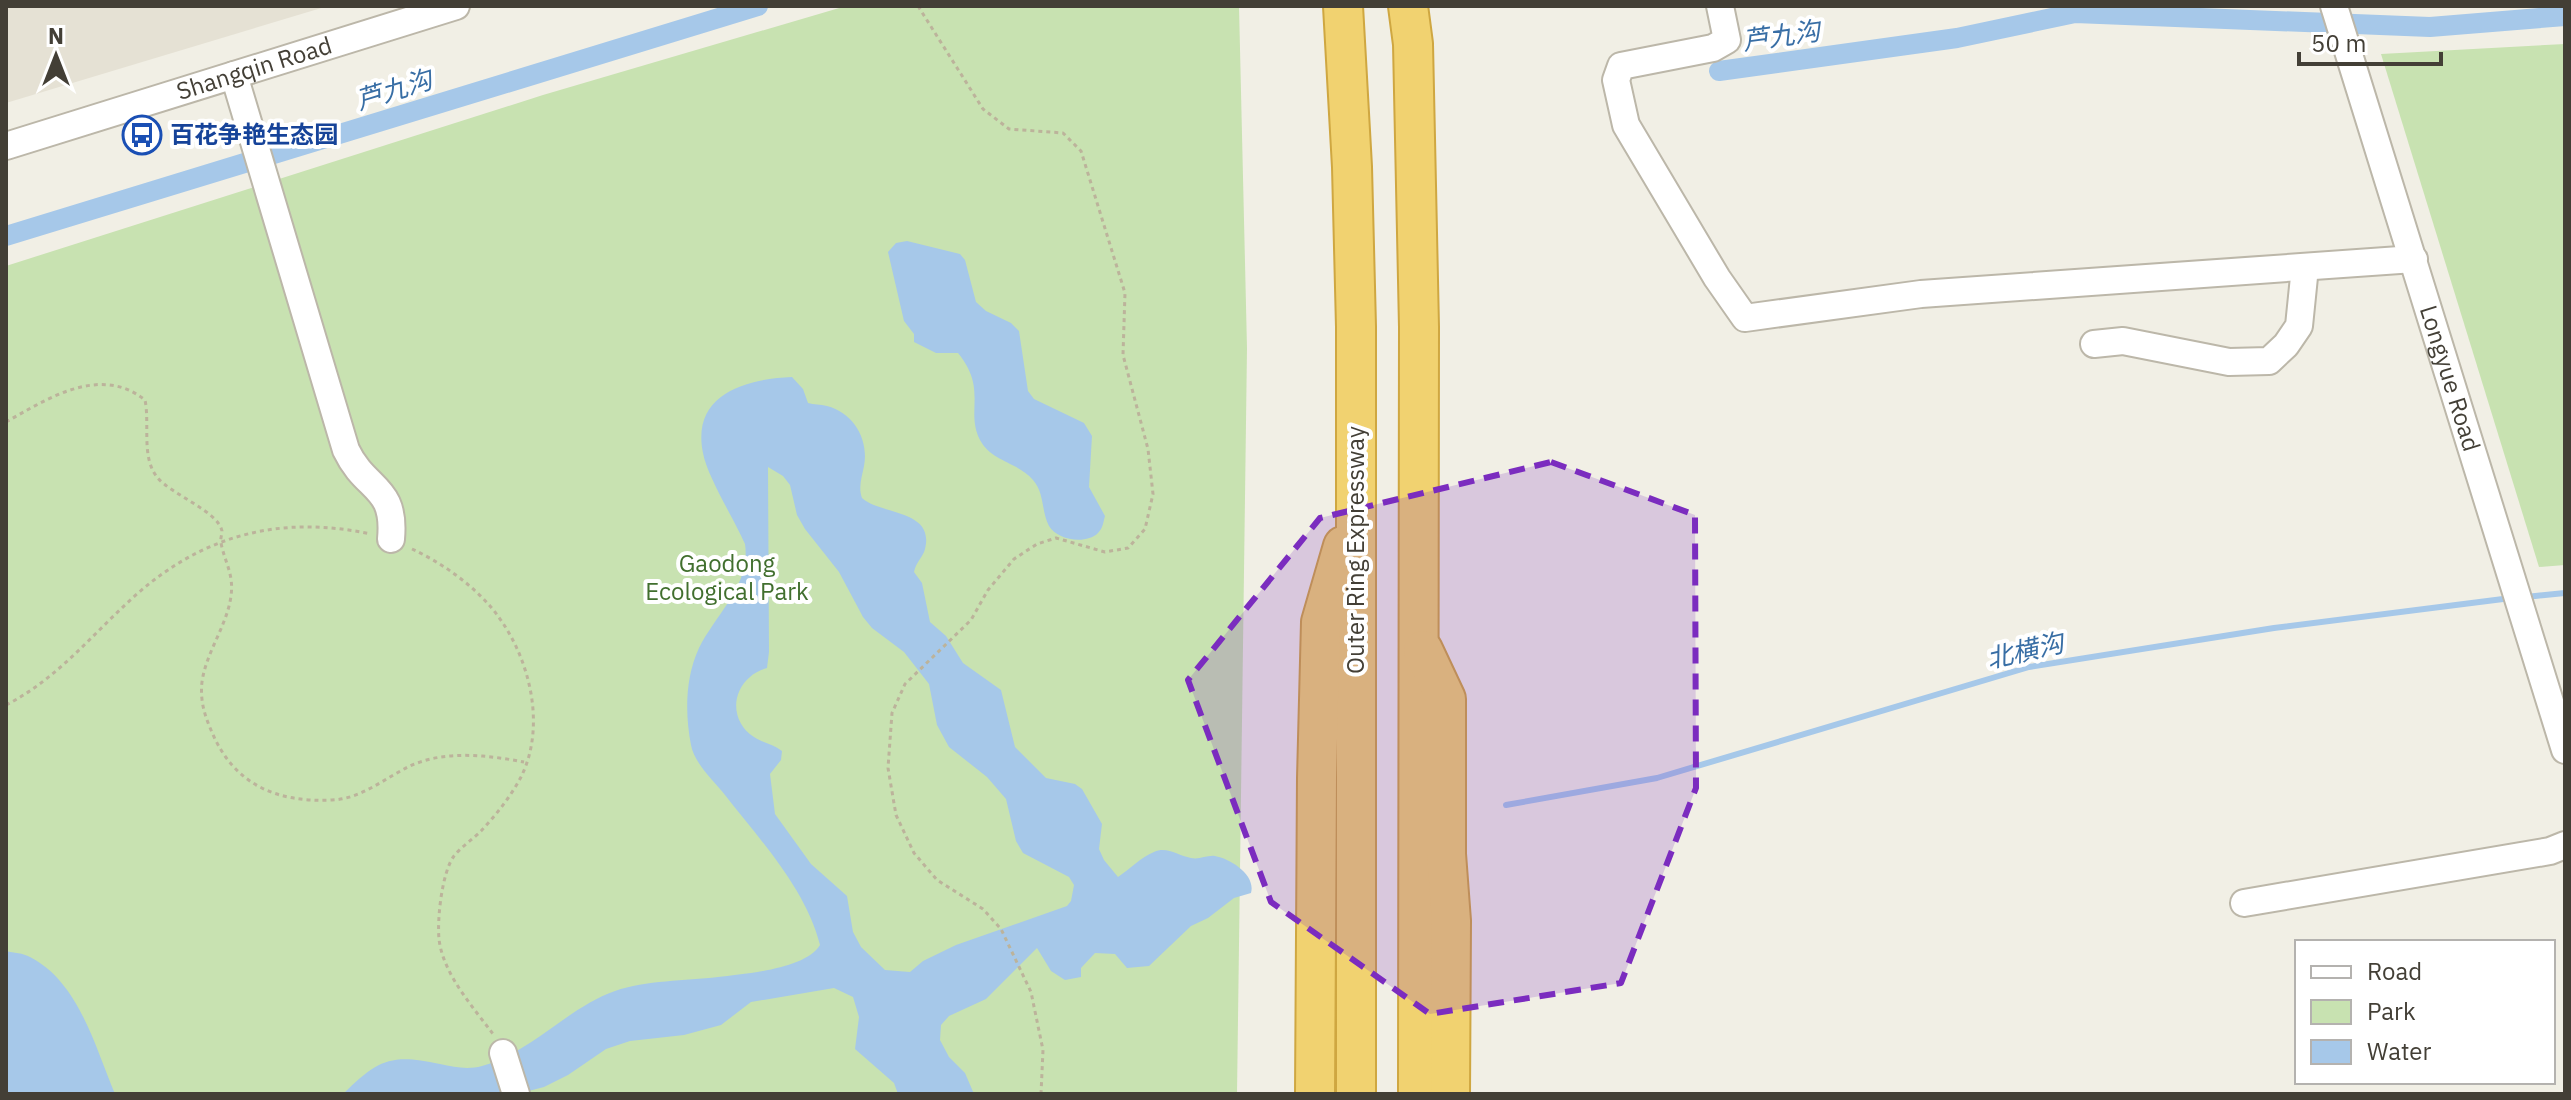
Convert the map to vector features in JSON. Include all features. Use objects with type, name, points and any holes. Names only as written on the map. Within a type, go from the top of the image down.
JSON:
[{"type":"highway","name":"Outer Ring Expressway","points":[[1343,6],[1352,167],[1356,327],[1356,1094]]},
{"type":"highway","points":[[1408,6],[1413,44],[1419,312],[1418,1094]]},
{"type":"highway","points":[[1315,1094],[1316,808],[1321,622],[1356,505]]},
{"type":"highway","points":[[1418,639],[1446,699],[1446,854],[1451,921],[1450,1094]]},
{"type":"street","name":"Shangqin Road","points":[[6,146],[456,6]]},
{"type":"street","points":[[1720,6],[1727,40],[1713,48],[1621,66],[1616,80],[1626,125],[1717,278],[1745,318],[1921,294],[2414,259]]},
{"type":"street","name":"Longyue Road","points":[[2334,6],[2565,750]]},
{"type":"street","points":[[234,75],[346,450],[358,471],[391,507],[391,539]]},
{"type":"street","points":[[2094,344],[2123,341],[2229,362],[2269,361],[2286,345],[2299,326],[2305,267]]},
{"type":"street","points":[[2244,903],[2550,851],[2565,845]]},
{"type":"street","points":[[503,1053],[516,1094]]},
{"type":"path","points":[[918,6],[983,109],[1009,129],[1063,133],[1081,151],[1125,293],[1123,355],[1148,449],[1153,494],[1145,529],[1128,548],[1105,552],[1056,538],[1037,544],[1014,559],[988,590],[971,620],[905,684],[892,713],[888,768],[896,815],[914,853],[937,880],[983,909],[1001,929],[1031,992],[1043,1050],[1041,1094]]},
{"type":"path","points":[[6,422],[60,393],[82,385],[104,385],[137,394],[145,400],[148,414],[147,447],[157,478],[215,520],[222,532],[220,541],[230,566],[231,597],[209,653],[201,695],[204,714],[216,742],[239,774],[272,793],[336,800],[373,787],[433,758],[481,756],[526,763]]},
{"type":"path","points":[[6,705],[78,653],[136,595],[172,566],[220,541],[265,529],[349,529],[391,539],[424,555],[464,581],[490,605],[516,645],[533,701],[533,731],[522,775],[483,829],[454,856],[444,886],[439,926],[439,942],[453,974],[503,1053]]},
{"type":"highlighted area","points":[[1551,462],[1695,515],[1696,788],[1621,983],[1430,1014],[1271,902],[1188,680],[1320,518]]},
{"type":"shaded area","points":[[6,6],[328,6],[6,103]]},
{"type":"green space","name":"Gaodong Ecological Park","points":[[846,6],[1239,6],[1247,348],[1237,1094],[6,1094],[6,266],[543,95]]},
{"type":"green space","points":[[2565,44],[2565,565],[2539,567],[2381,54]]},
{"type":"water","points":[[907,241],[960,254],[965,260],[976,302],[1019,331],[1028,391],[1034,399],[1084,423],[1092,436],[1089,487],[1105,516],[1101,529],[1093,537],[1079,540],[1065,538],[1053,531],[1033,480],[991,453],[980,440],[974,419],[972,378],[958,353],[936,353],[914,342],[914,334],[904,321],[888,252],[896,243]]},
{"type":"water","points":[[792,377],[803,389],[808,403],[837,410],[858,429],[865,456],[860,486],[862,498],[914,520],[926,536],[923,555],[914,572],[922,583],[930,622],[946,636],[963,663],[1001,690],[1015,747],[1046,778],[1075,784],[1082,789],[1102,824],[1099,849],[1118,877],[1159,850],[1194,858],[1215,856],[1246,874],[1252,886],[1251,893],[1234,898],[1208,918],[1191,926],[1149,966],[1127,968],[1115,954],[1095,953],[1081,968],[1081,977],[1065,980],[1051,971],[1037,948],[986,999],[949,1016],[941,1025],[940,1040],[949,1057],[965,1073],[974,1094],[898,1094],[894,1083],[855,1049],[859,1017],[853,997],[834,988],[751,1002],[721,1025],[684,1035],[630,1041],[606,1049],[568,1075],[544,1087],[517,1094],[343,1094],[366,1073],[386,1062],[409,1059],[461,1068],[482,1066],[517,1051],[581,1008],[615,991],[653,983],[774,969],[802,960],[820,945],[793,885],[767,847],[696,758],[688,721],[689,684],[694,660],[706,635],[738,586],[745,559],[745,544],[715,485],[703,453],[701,433],[705,417],[714,404],[740,386]],"holes":[[[768,467],[783,476],[790,485],[797,515],[839,572],[863,617],[872,628],[904,652],[929,684],[937,725],[949,747],[987,777],[1006,799],[1016,841],[1023,853],[1069,877],[1074,885],[1067,906],[956,945],[923,961],[910,972],[885,970],[861,947],[853,932],[847,896],[811,864],[775,814],[770,774],[781,760],[782,751],[747,731],[736,708],[744,684],[754,674],[767,668]]]},
{"type":"water","points":[[6,951],[30,957],[61,982],[83,1017],[115,1094],[6,1094]]},
{"type":"waterway","name":"芦九沟","points":[[6,236],[758,6]]},
{"type":"waterway","name":"芦九沟","points":[[1719,71],[1957,38],[2075,13],[2430,27],[2565,16]]},
{"type":"waterway","name":"北横沟","points":[[2526,597],[2565,593]]},
{"type":"waterway","name":"北横沟","points":[[1506,805],[1657,778],[2029,667],[2274,628],[2511,598]]},
{"type":"place","name":"百花争艳生态园","points":[[142,135]]}]
